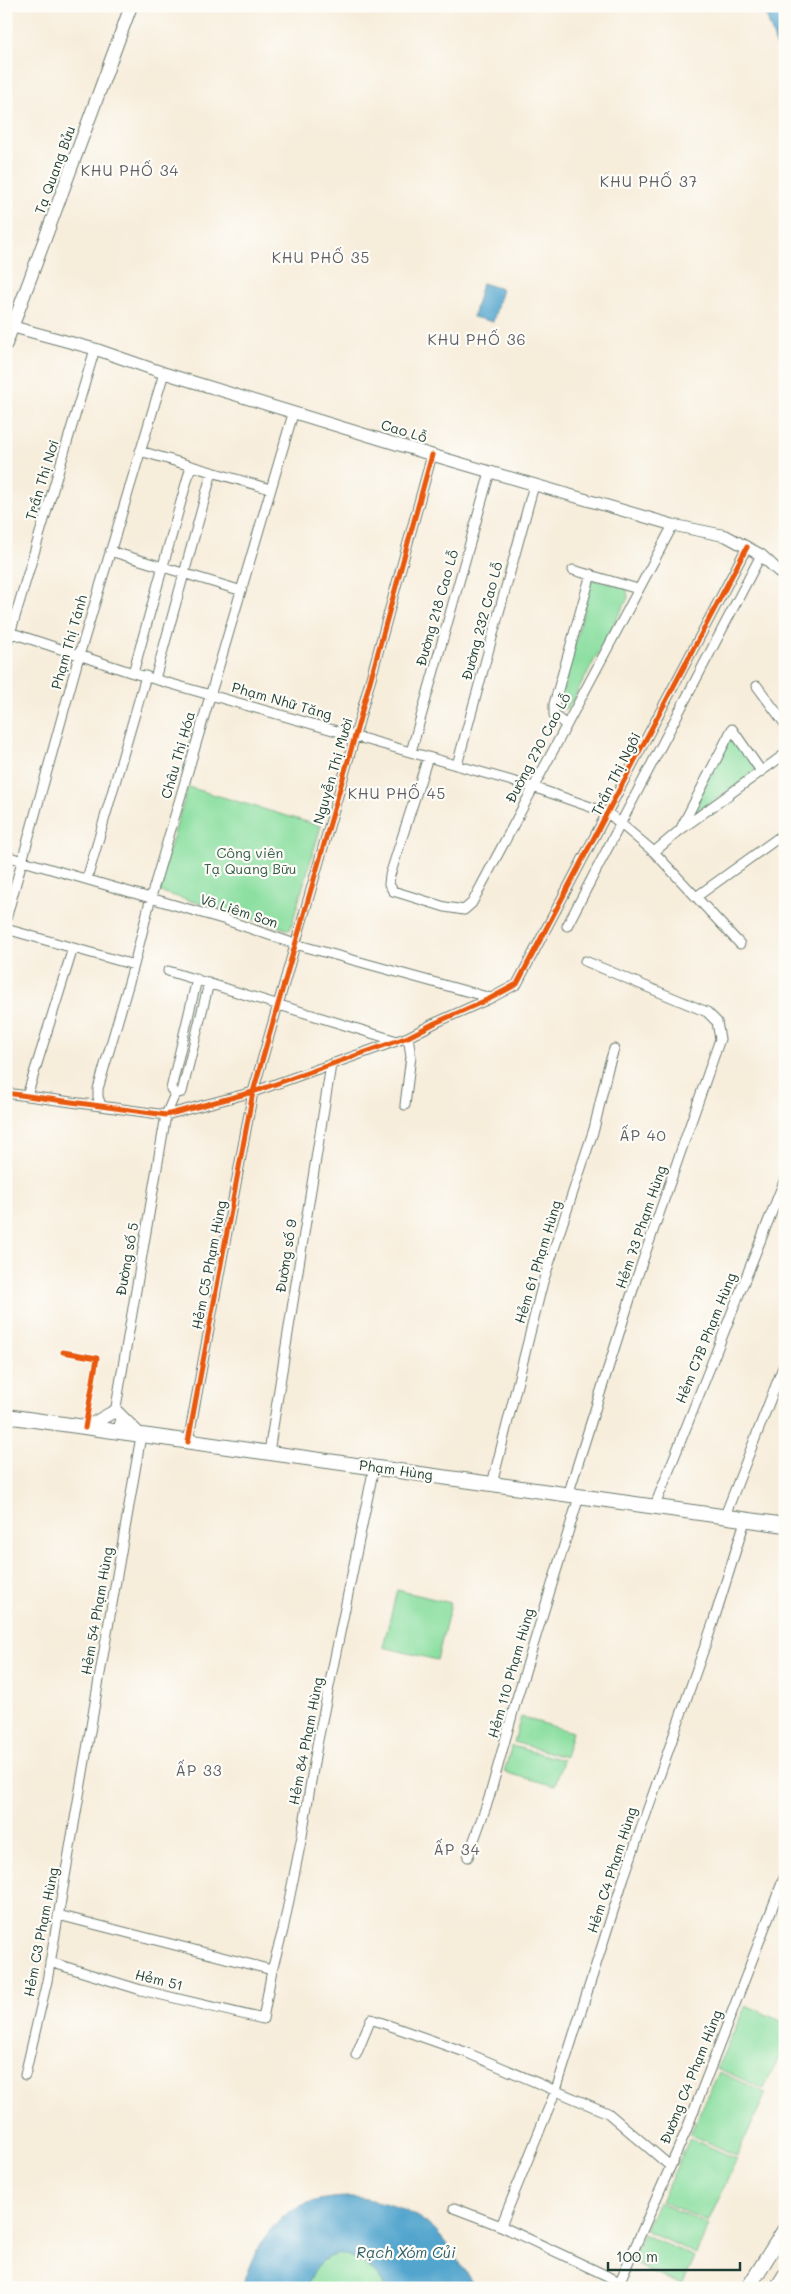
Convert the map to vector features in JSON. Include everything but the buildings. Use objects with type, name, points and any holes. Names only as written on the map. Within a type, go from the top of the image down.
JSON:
[{"type":"main road","name":"Tạ Quang Bửu","points":[[6,344],[9,326],[131,6]]},
{"type":"main road","points":[[85,1428],[116,1411],[141,1436]]},
{"type":"main road","name":"Phạm Hùng","points":[[7,1419],[269,1452],[745,1521],[785,1525]]},
{"type":"main road","points":[[748,2288],[785,2229]]},
{"type":"main road","points":[[777,2288],[785,2275]]},
{"type":"street","name":"Cao Lỗ","points":[[9,326],[95,349],[292,414],[534,485],[673,524],[726,536],[762,555],[785,577]]},
{"type":"street","name":"Trần Thị Nơi","points":[[6,646],[8,632],[95,349]]},
{"type":"street","name":"Phạm Thị Tánh","points":[[6,919],[79,656],[164,373]]},
{"type":"street","name":"Châu Thị Hóa","points":[[101,1105],[98,1089],[134,965],[151,897],[239,590],[292,414]]},
{"type":"street","points":[[140,451],[270,489]]},
{"type":"street","name":"Nguyễn Thị Mười","points":[[253,1092],[355,736],[432,455]]},
{"type":"street","points":[[133,673],[191,466]]},
{"type":"street","points":[[87,879],[184,573],[212,472]]},
{"type":"street","name":"Đường 218 Cao Lỗ","points":[[411,752],[490,472]]},
{"type":"street","name":"Đường 232 Cao Lỗ","points":[[456,765],[534,485]]},
{"type":"street","name":"Đường 270 Cao Lỗ","points":[[428,757],[390,875],[389,884],[393,891],[445,907],[464,910],[469,907],[673,524]]},
{"type":"street","name":"Trần Thị Ngôi","points":[[166,1116],[253,1092],[408,1038],[517,984],[746,547]]},
{"type":"street","points":[[110,551],[239,590]]},
{"type":"street","name":"Trần Thị Ngôi","points":[[567,926],[762,555]]},
{"type":"street","points":[[573,570],[638,589]]},
{"type":"street","points":[[566,725],[554,715],[554,704],[591,574]]},
{"type":"street","name":"Phạm Nhữ Tăng","points":[[8,632],[133,673],[533,787],[608,813]]},
{"type":"street","points":[[757,686],[785,724]]},
{"type":"street","points":[[680,830],[732,729],[761,771]]},
{"type":"street","points":[[654,852],[680,830],[785,754]]},
{"type":"street","points":[[608,813],[654,852],[740,944]]},
{"type":"street","points":[[696,897],[785,833]]},
{"type":"street","name":"Võ Liêm Sơn","points":[[6,856],[151,897],[295,944],[492,998]]},
{"type":"street","points":[[6,928],[134,965]]},
{"type":"street","points":[[27,1096],[73,948]]},
{"type":"street","name":"Hẻm 73 Phạm Hùng","points":[[573,1496],[636,1280],[720,1039],[717,1022],[707,1012],[585,961]]},
{"type":"street","points":[[168,971],[397,1041]]},
{"type":"street","points":[[197,979],[171,1090],[175,1094],[182,1092],[209,983]]},
{"type":"street","points":[[404,1105],[412,1056],[408,1038]]},
{"type":"street","name":"Hẻm 61 Phạm Hùng","points":[[492,1484],[543,1282],[594,1130],[614,1049]]},
{"type":"street","name":"Đường số 9","points":[[269,1452],[331,1065]]},
{"type":"street","name":"Hẻm C5 Phạm Hùng","points":[[188,1442],[253,1092]]},
{"type":"street","points":[[6,1093],[101,1105],[166,1116]]},
{"type":"street","name":"Đường số 5","points":[[113,1432],[110,1416],[116,1411],[166,1116],[175,1094]]},
{"type":"street","name":"Hẻm C7B Phạm Hùng","points":[[654,1508],[785,1179]]},
{"type":"street","points":[[724,1518],[785,1362]]},
{"type":"street","name":"Hẻm 54 Phạm Hùng","points":[[80,1792],[141,1436]]},
{"type":"street","name":"Hẻm 84 Phạm Hùng","points":[[264,2019],[272,1970],[284,1930],[317,1746],[374,1467]]},
{"type":"street","name":"Hẻm 110 Phạm Hùng","points":[[468,1857],[489,1798],[573,1496]]},
{"type":"street","name":"Hẻm C4 Phạm Hùng","points":[[501,2226],[556,2090],[624,1877],[713,1622],[745,1521]]},
{"type":"street","name":"Hẻm C3 Phạm Hùng","points":[[24,2076],[50,1962],[80,1792]]},
{"type":"street","name":"Đường C4 Phạm Hủng","points":[[619,2285],[686,2131],[785,1875]]},
{"type":"street","points":[[58,1915],[272,1970]]},
{"type":"street","name":"Hẻm 51","points":[[50,1962],[141,1990],[264,2019]]},
{"type":"street","points":[[356,2055],[371,2019],[465,2052],[608,2113],[670,2166]]},
{"type":"street","points":[[454,2208],[501,2226],[619,2285]]},
{"type":"green space","points":[[592,579],[627,588],[628,598],[568,709],[560,709],[559,704]]},
{"type":"green space","points":[[732,732],[757,770],[694,815],[690,814]]},
{"type":"green space","name":"Công viên Tạ Quang Bữu","points":[[188,787],[321,826],[290,930],[157,891]]},
{"type":"green space","points":[[397,1590],[451,1603],[437,1660],[383,1647]]},
{"type":"green space","points":[[521,1717],[572,1732],[565,1757],[514,1742]]},
{"type":"green space","points":[[512,1746],[563,1760],[555,1786],[504,1772]]},
{"type":"green space","points":[[746,2005],[785,2023],[785,2045],[764,2089],[717,2068]]},
{"type":"green space","points":[[719,2072],[766,2093],[737,2156],[690,2134]]},
{"type":"green space","points":[[690,2138],[737,2159],[708,2222],[661,2201]]},
{"type":"green space","points":[[658,2202],[709,2225],[696,2254],[645,2230]]},
{"type":"green space","points":[[643,2234],[695,2257],[682,2285],[630,2262]]},
{"type":"green space","points":[[343,2253],[373,2271],[385,2288],[307,2288],[312,2274],[319,2264],[329,2257]]},
{"type":"water","points":[[760,6],[785,6],[785,71],[767,18]]},
{"type":"water","points":[[482,283],[502,289],[493,322],[473,317]]},
{"type":"water","name":"Rạch Xóm Củi","points":[[354,2197],[378,2201],[401,2209],[432,2227],[445,2242],[476,2288],[385,2288],[377,2274],[365,2264],[355,2258],[337,2255],[322,2261],[311,2277],[307,2288],[242,2288],[257,2249],[274,2226],[284,2217],[295,2209],[314,2201]]},
{"type":"cycle path","points":[[188,1442],[253,1092],[355,736],[432,455]]},
{"type":"cycle path","points":[[6,1093],[166,1115],[253,1092],[408,1037],[517,984],[747,547]]},
{"type":"cycle path","points":[[63,1352],[97,1358],[85,1428]]},
{"type":"district","name":"KHU PHỐ 34","points":[[130,171]]},
{"type":"district","name":"KHU PHỐ 37","points":[[649,182]]},
{"type":"district","name":"KHU PHỐ 35","points":[[321,258]]},
{"type":"district","name":"KHU PHỐ 36","points":[[477,340]]},
{"type":"district","name":"KHU PHỐ 45","points":[[397,794]]},
{"type":"district","name":"ẤP 40","points":[[643,1136]]},
{"type":"district","name":"ẤP 33","points":[[199,1771]]},
{"type":"district","name":"ẤP 34","points":[[457,1850]]}]
